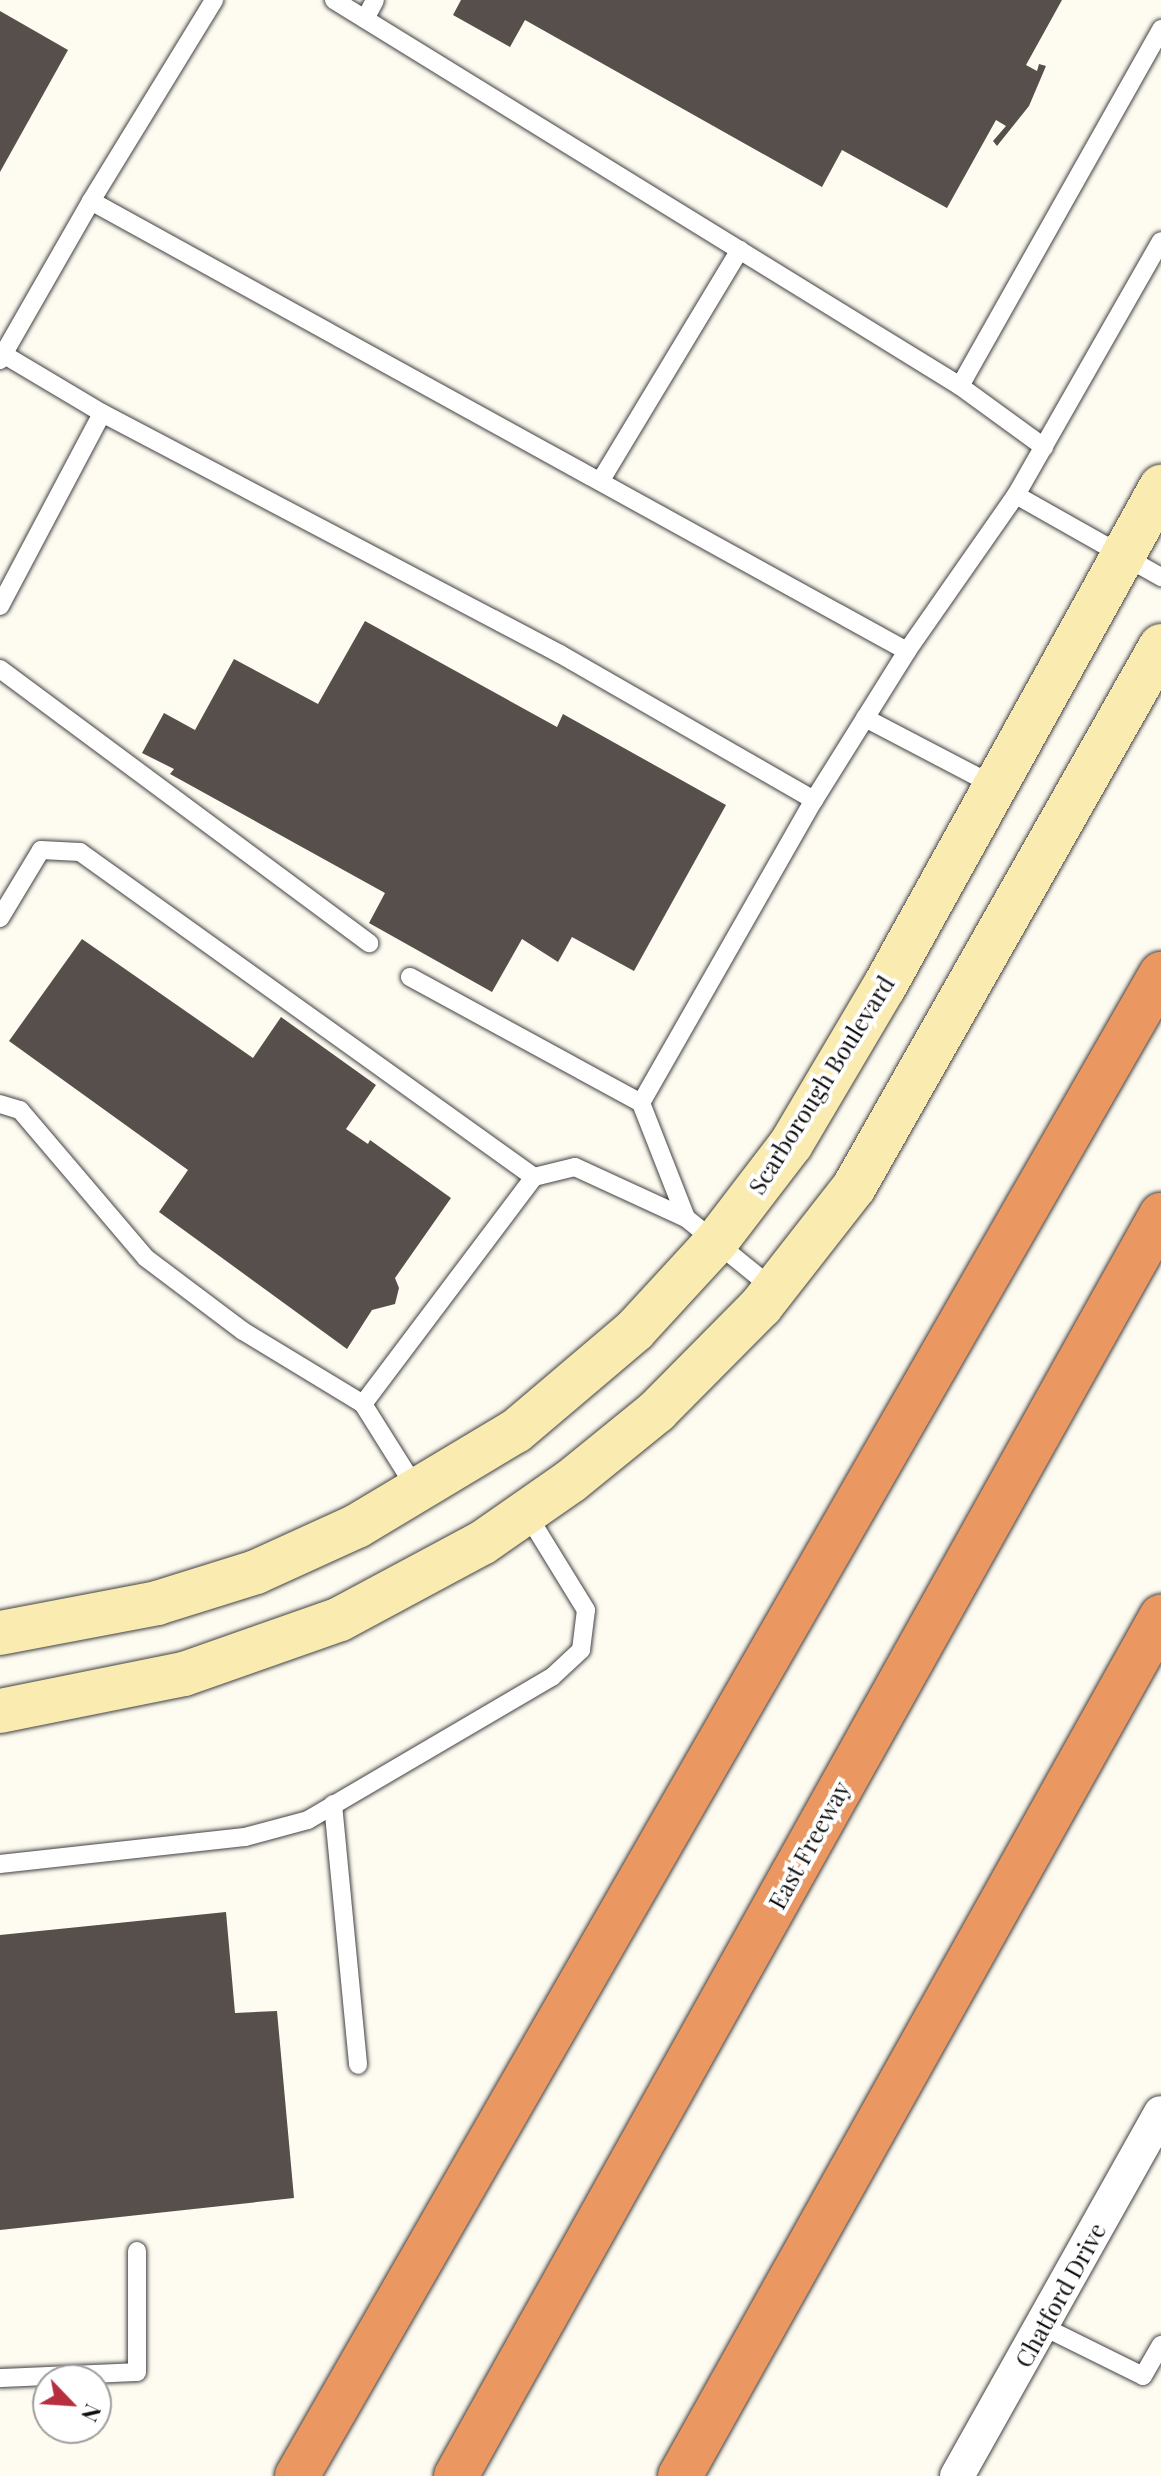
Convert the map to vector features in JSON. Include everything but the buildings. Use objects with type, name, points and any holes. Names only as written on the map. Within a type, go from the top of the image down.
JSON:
[{"type":"highway","points":[[297,2476],[1161,974]]},
{"type":"highway","name":"East Freeway","points":[[456,2476],[1161,1215]]},
{"type":"highway","points":[[680,2476],[1161,1617]]},
{"type":"street","name":"Scarborough Boulevard","points":[[0,1633],[119,1612],[232,1580],[308,1549],[419,1493],[470,1463],[556,1399],[635,1330],[701,1230],[822,1093],[1161,487]]},
{"type":"street","points":[[0,1711],[140,1685],[290,1639],[438,1570],[527,1514],[657,1411],[775,1290],[885,1140],[1161,646]]},
{"type":"street","name":"Chatford Drive","points":[[959,2475],[1161,2113]]},
{"type":"lane","points":[[214,0],[91,201],[2,357],[102,413],[560,654],[814,800]]},
{"type":"lane","points":[[334,0],[960,386],[1044,447]]},
{"type":"lane","points":[[365,19],[375,0]]},
{"type":"lane","points":[[960,386],[1161,29]]},
{"type":"lane","points":[[91,201],[907,651]]},
{"type":"lane","points":[[641,1103],[814,800],[907,651],[1016,495],[1161,241]]},
{"type":"lane","points":[[601,480],[740,250]]},
{"type":"lane","points":[[0,606],[102,413]]},
{"type":"lane","points":[[1016,495],[1161,577]]},
{"type":"lane","points":[[0,669],[369,943]]},
{"type":"lane","points":[[865,718],[995,786]]},
{"type":"lane","points":[[0,918],[41,850],[80,852],[534,1177]]},
{"type":"lane","points":[[410,977],[641,1103],[701,1230]]},
{"type":"lane","points":[[0,1104],[20,1110],[146,1258],[243,1331],[363,1404],[419,1493]]},
{"type":"lane","points":[[363,1404],[534,1177],[575,1167],[701,1230],[775,1290]]},
{"type":"lane","points":[[0,1864],[245,1837],[308,1820],[552,1677],[581,1650],[586,1610],[527,1514]]},
{"type":"lane","points":[[333,1804],[358,2065]]},
{"type":"lane","points":[[0,2378],[137,2372],[137,2251]]},
{"type":"lane","points":[[1044,2327],[1161,2385]]},
{"type":"lane","points":[[1143,2376],[1161,2345]]}]
